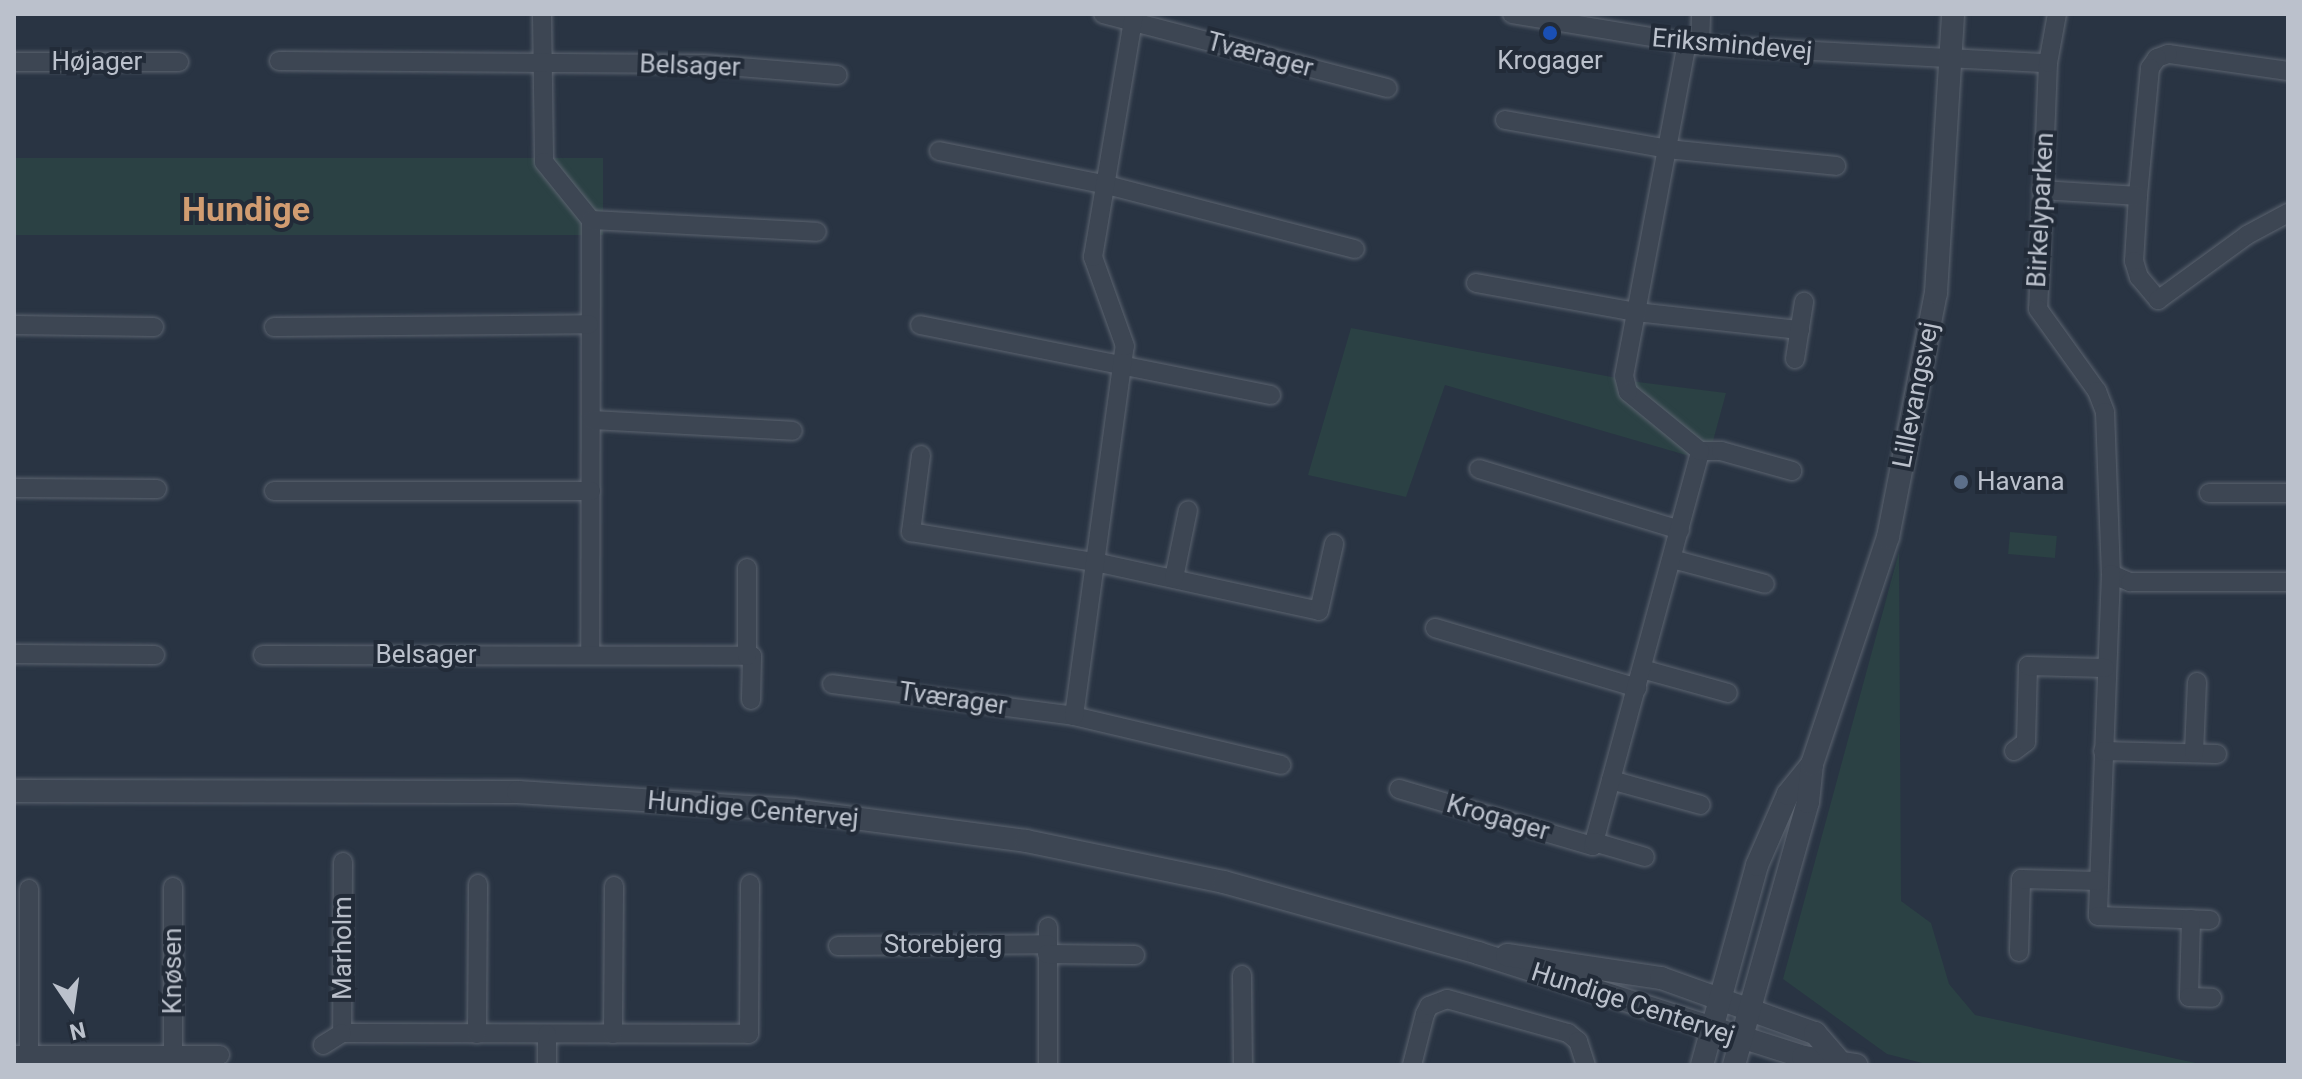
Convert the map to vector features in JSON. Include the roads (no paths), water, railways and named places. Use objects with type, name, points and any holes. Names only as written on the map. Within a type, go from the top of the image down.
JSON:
[{"type":"street","points":[[542,14],[544,162],[591,220],[590,654]]},
{"type":"street","name":"Tværager","points":[[1103,14],[1132,18],[1388,88]]},
{"type":"street","name":"Eriksmindevej","points":[[1512,14],[1693,44],[1953,57]]},
{"type":"street","points":[[1701,14],[1667,149],[1624,376],[1628,392],[1700,451],[1721,451],[1792,471]]},
{"type":"street","name":"Lillevangsvej","points":[[1734,1065],[1808,802],[1812,764],[1888,537],[1936,293],[1953,57],[1953,14]]},
{"type":"street","name":"Birkelyparken","points":[[2057,14],[2048,63],[2038,309],[2097,391],[2105,412],[2111,574],[2105,668],[2098,916],[2210,920]]},
{"type":"street","points":[[1074,716],[1123,363],[1123,336],[1093,257],[1132,18]]},
{"type":"street","points":[[2288,71],[2168,54],[2157,58],[2150,68],[2138,196],[2134,261],[2139,277],[2158,300],[2247,235],[2288,213]]},
{"type":"street","points":[[1953,57],[2048,63]]},
{"type":"street","name":"Belsager","points":[[279,61],[703,64],[838,75]]},
{"type":"street","name":"Højager","points":[[14,62],[179,62]]},
{"type":"street","points":[[1505,120],[1667,149],[1836,166]]},
{"type":"street","points":[[939,151],[1107,185],[1355,249]]},
{"type":"street","points":[[2042,190],[2138,196]]},
{"type":"street","points":[[591,220],[817,232]]},
{"type":"street","points":[[1476,283],[1636,312],[1800,330]]},
{"type":"street","points":[[1795,359],[1804,302]]},
{"type":"street","points":[[274,327],[589,324]]},
{"type":"street","points":[[14,325],[154,327]]},
{"type":"street","points":[[920,325],[1123,363],[1271,395]]},
{"type":"street","points":[[592,420],[793,431]]},
{"type":"street","points":[[1594,842],[1700,451]]},
{"type":"street","points":[[921,455],[911,532],[1095,562],[1319,611],[1334,544]]},
{"type":"street","points":[[1479,469],[1680,530]]},
{"type":"street","points":[[14,488],[157,489]]},
{"type":"street","points":[[274,491],[591,491]]},
{"type":"street","points":[[2209,493],[2288,493]]},
{"type":"street","points":[[1174,578],[1188,510]]},
{"type":"street","points":[[1672,559],[1765,584]]},
{"type":"street","points":[[747,568],[747,656],[752,656],[751,700]]},
{"type":"street","points":[[2111,574],[2130,582],[2288,582]]},
{"type":"street","points":[[1435,628],[1639,679],[1728,693]]},
{"type":"street","points":[[14,654],[155,655]]},
{"type":"street","name":"Belsager","points":[[263,655],[747,656]]},
{"type":"street","points":[[2014,751],[2026,742],[2028,666],[2105,668]]},
{"type":"street","points":[[2194,753],[2197,682]]},
{"type":"street","name":"Tværager","points":[[832,684],[1074,716],[1281,765]]},
{"type":"street","points":[[2103,751],[2217,754]]},
{"type":"street","name":"Lillevangsvej","points":[[1702,1065],[1757,865],[1788,794],[1812,764]]},
{"type":"street","points":[[1611,780],[1701,805]]},
{"type":"street","name":"Krogager","points":[[1399,789],[1645,857]]},
{"type":"street","name":"Hundige Centervej","points":[[14,791],[518,792],[794,810],[1026,841],[1209,878],[1478,953],[1803,1057],[1846,1062]]},
{"type":"street","name":"Marholm","points":[[342,1033],[343,862]]},
{"type":"street","points":[[2019,952],[2021,879],[2099,881]]},
{"type":"street","points":[[477,1034],[478,884]]},
{"type":"street","name":"Marholm","points":[[323,1045],[342,1033],[613,1034],[757,1040],[750,884]]},
{"type":"street","points":[[613,1034],[614,886]]},
{"type":"street","name":"Knøsen","points":[[173,887],[173,1055]]},
{"type":"street","points":[[29,889],[21,1055],[220,1055]]},
{"type":"street","points":[[2191,919],[2189,997],[2212,998]]},
{"type":"street","points":[[1048,942],[1048,1065]]},
{"type":"street","name":"Storebjerg","points":[[838,946],[1048,942],[1135,955]]},
{"type":"street","name":"Hundige Centervej","points":[[1478,953],[1626,971],[1720,997],[1815,1033],[1846,1062]]},
{"type":"street","points":[[1242,975],[1243,1065]]},
{"type":"street","points":[[1412,1065],[1429,1006],[1447,999],[1568,1033],[1578,1041],[1586,1065]]},
{"type":"street","points":[[547,1034],[547,1065]]},
{"type":"place","name":"Krogager","points":[[1550,33]]},
{"type":"place","name":"Havana","points":[[1961,482]]},
{"type":"district","name":"Hundige","points":[[246,210]]}]
